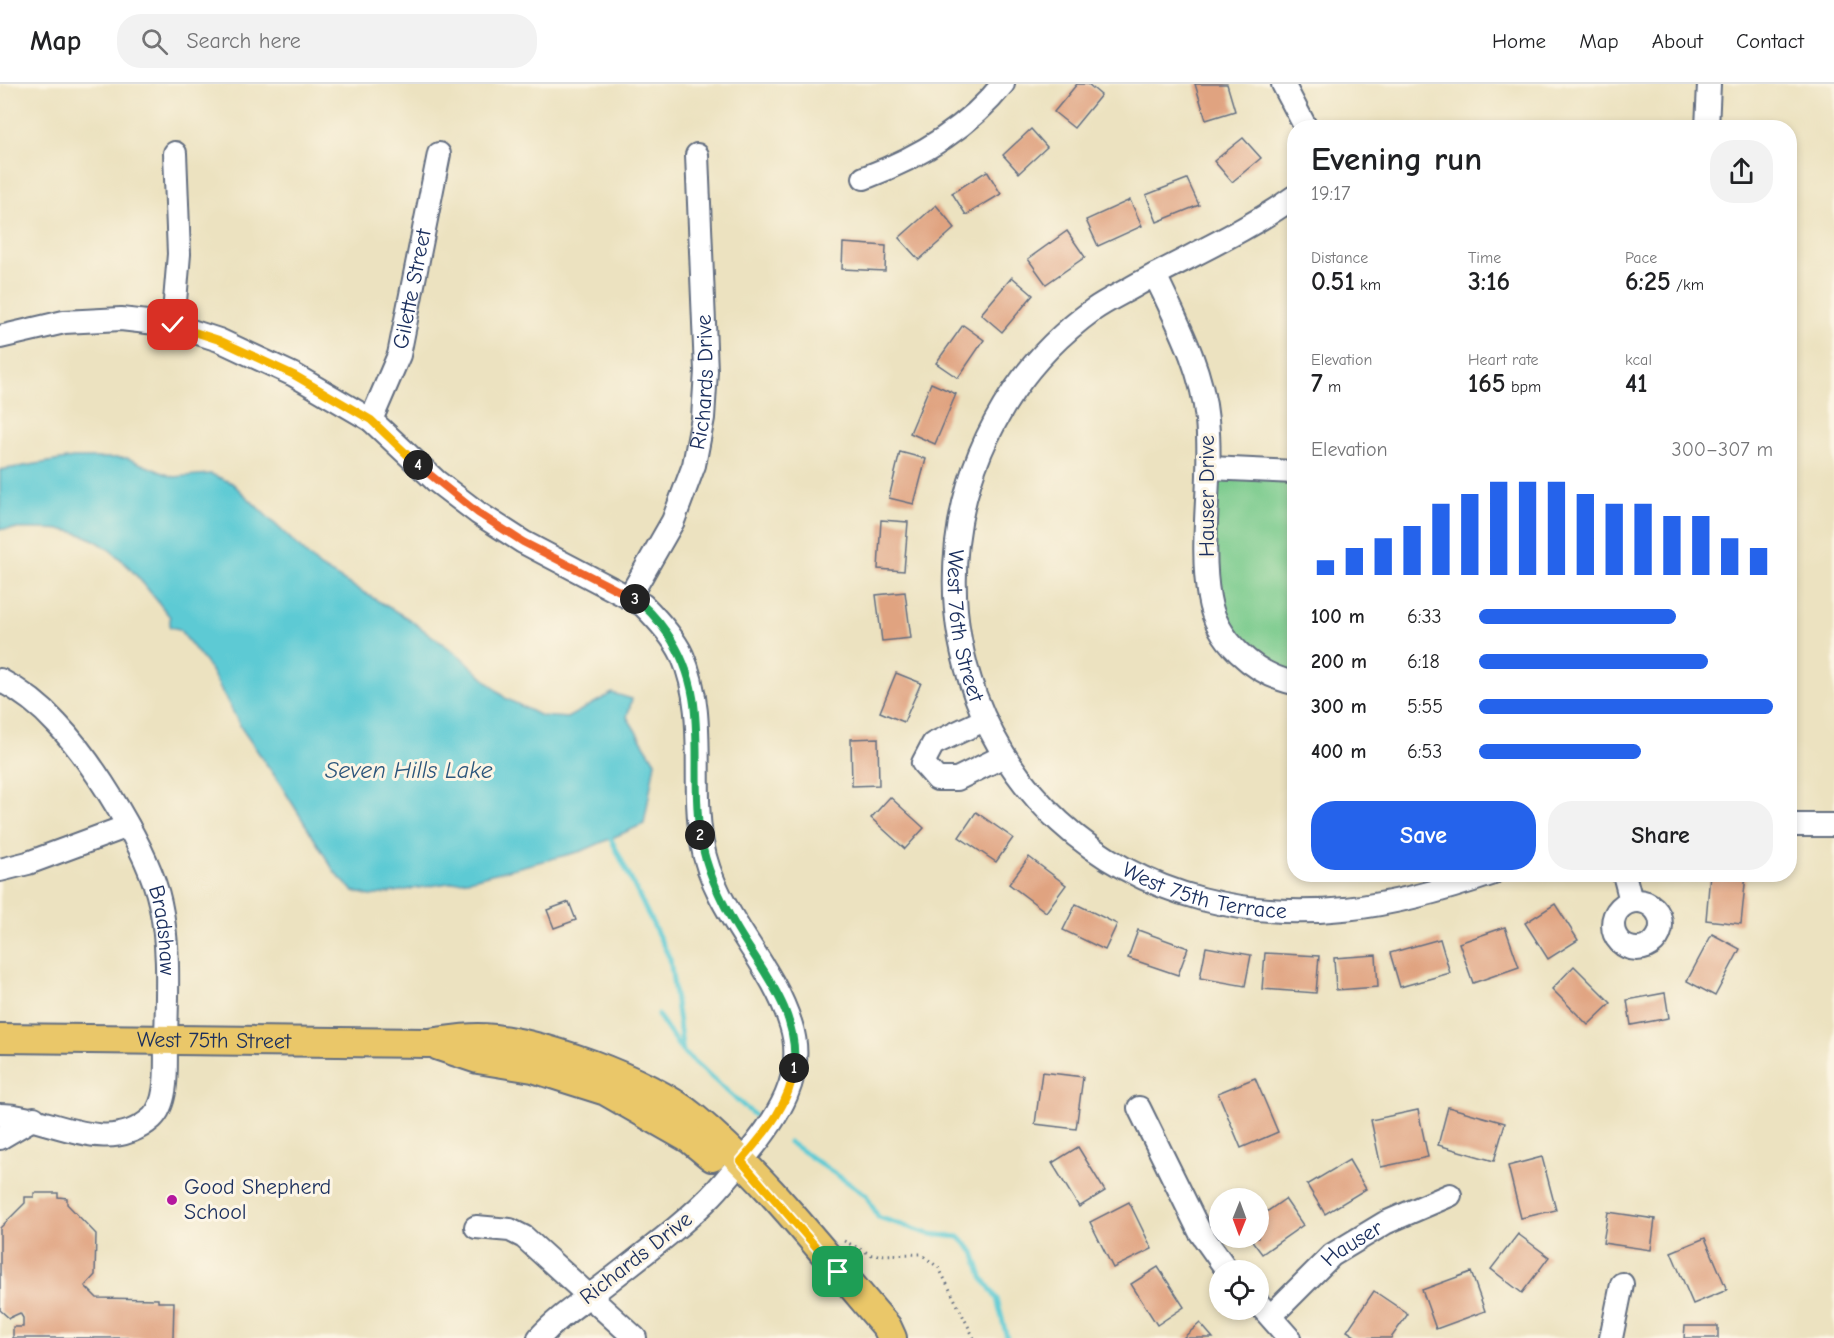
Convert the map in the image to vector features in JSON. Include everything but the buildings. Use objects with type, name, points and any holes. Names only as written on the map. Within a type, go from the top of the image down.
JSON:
[{"type":"main road","name":"West 75th Street","points":[[0,1038],[428,1043],[480,1038],[524,1045],[587,1063],[668,1100],[692,1116],[736,1167]]},
{"type":"main road","points":[[736,1167],[874,1338]]},
{"type":"main road","points":[[736,1167],[887,1327],[892,1338]]},
{"type":"street","points":[[864,178],[914,156],[949,135],[977,112],[1003,84]]},
{"type":"street","points":[[1283,84],[1302,120]]},
{"type":"street","points":[[1707,120],[1709,84]]},
{"type":"street","points":[[173,325],[179,254],[175,153]]},
{"type":"street","name":"Gilette Street","points":[[371,420],[399,355],[439,154]]},
{"type":"street","name":"Richards Drive","points":[[630,596],[673,520],[693,465],[703,418],[706,371],[697,155]]},
{"type":"street","name":"West 76th Street","points":[[1004,756],[957,779],[937,779],[923,763],[933,744],[984,720],[964,666],[957,631],[954,596],[958,532],[972,473],[991,430],[1015,390],[1059,338],[1095,308],[1266,218],[1287,202]]},
{"type":"street","name":"Hauser Drive","points":[[1155,275],[1191,354],[1202,389],[1210,468],[1207,542],[1209,598],[1213,614],[1233,646],[1247,661],[1270,676],[1287,681]]},
{"type":"street","name":"Richards Drive","points":[[0,337],[64,322],[121,319],[173,325],[219,340],[294,375],[371,420],[436,481],[478,513],[523,542],[630,596],[657,619],[681,653],[694,692],[697,812],[709,869],[723,904],[784,1004],[793,1028],[795,1051],[793,1078],[783,1105],[763,1136],[707,1201],[589,1296],[559,1316],[539,1338]]},
{"type":"street","points":[[1210,468],[1287,472]]},
{"type":"street","points":[[0,680],[39,705],[58,725],[128,826],[28,863],[0,870]]},
{"type":"street","name":"West 75th Terrace","points":[[984,720],[1004,756],[1047,809],[1103,855],[1134,873],[1168,888],[1203,899],[1251,908],[1292,911],[1340,910],[1385,905],[1429,896],[1468,882]]},
{"type":"street","points":[[1797,825],[1834,825]]},
{"type":"street","name":"Bradshaw","points":[[0,1115],[34,1118],[66,1131],[93,1136],[115,1134],[138,1126],[153,1117],[159,1106],[164,1088],[166,1041],[166,933],[160,901],[148,866],[128,826]]},
{"type":"street","points":[[1626,882],[1631,901]]},
{"type":"street","points":[[1139,1108],[1200,1232],[1220,1260]]},
{"type":"street","points":[[0,1138],[34,1118]]},
{"type":"street","name":"Hauser","points":[[1269,1306],[1332,1255],[1385,1223],[1450,1195]]},
{"type":"street","points":[[476,1227],[510,1230],[524,1237],[634,1338]]},
{"type":"street","points":[[1611,1338],[1622,1284]]},
{"type":"street","points":[[1269,1314],[1289,1338]]},
{"type":"path","points":[[836,1237],[872,1255],[921,1254],[939,1268],[974,1338]]},
{"type":"green space","points":[[1210,468],[1287,472],[1287,682],[1213,614]]},
{"type":"water","name":"Seven Hills Lake","points":[[73,458],[127,458],[173,477],[211,474],[232,483],[320,567],[407,618],[461,657],[505,698],[541,716],[567,718],[612,693],[632,699],[627,717],[655,762],[644,824],[582,851],[472,879],[370,896],[353,891],[336,874],[281,785],[242,729],[209,667],[179,629],[170,627],[170,617],[117,555],[90,538],[66,530],[0,529],[0,470]]},
{"type":"waterway","points":[[611,839],[670,959],[683,1052],[754,1115]]},
{"type":"waterway","points":[[658,1015],[682,1051]]},
{"type":"waterway","points":[[789,1142],[866,1195],[878,1217],[929,1234],[959,1237],[974,1252],[982,1277],[997,1299],[1007,1338]]},
{"type":"place","name":"Good Shepherd School","points":[[172,1200]]},
{"type":"route","points":[[173,325],[219,340],[294,375],[371,420],[436,481],[478,513],[523,542],[630,596],[643,605],[657,619],[681,653],[694,692],[697,812],[702,847],[712,880],[723,904],[773,983],[793,1028],[795,1051],[793,1078],[783,1105],[763,1136],[741,1161],[838,1272]]}]
